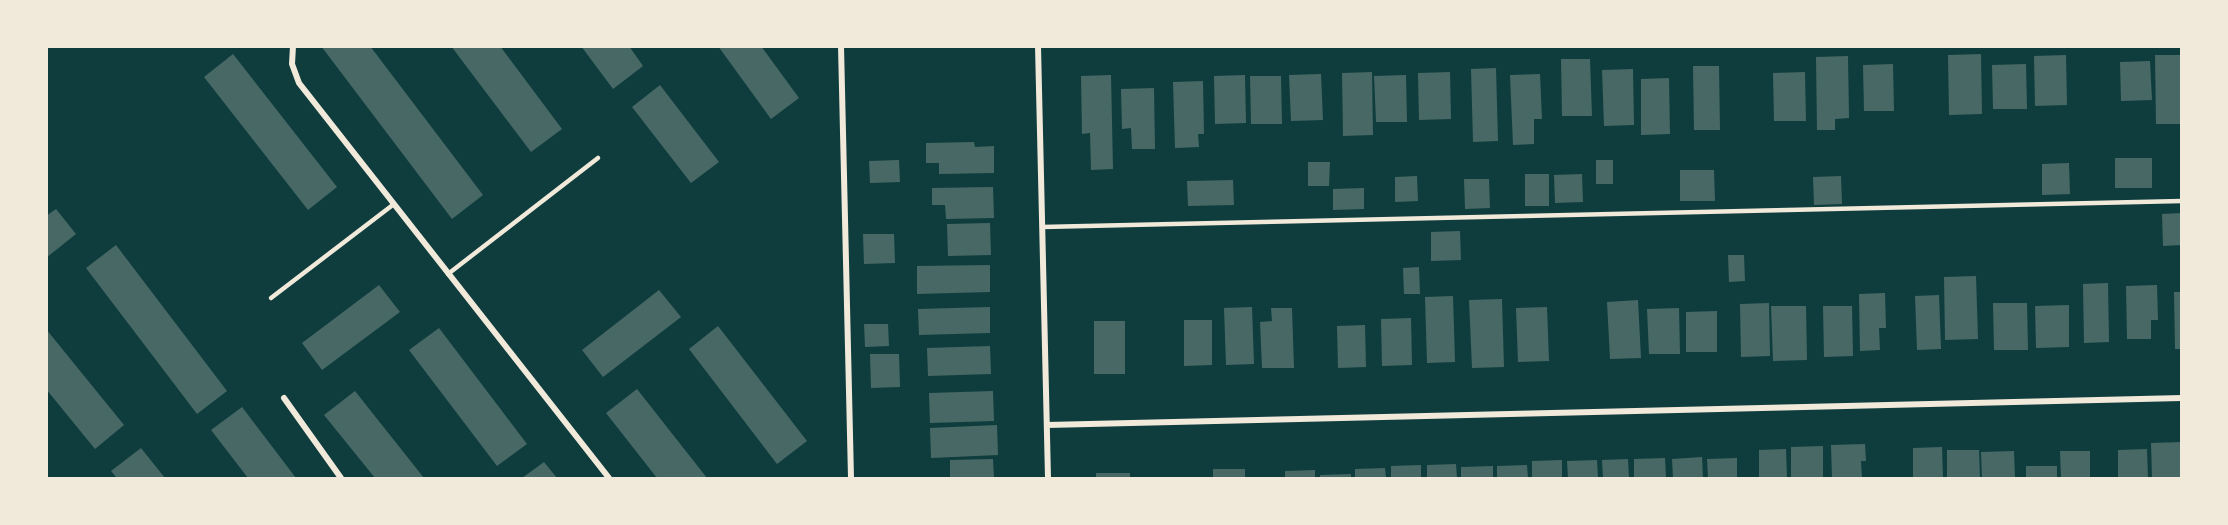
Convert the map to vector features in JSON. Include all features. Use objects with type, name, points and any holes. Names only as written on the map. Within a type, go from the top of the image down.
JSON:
[{"type":"street","points":[[841,46],[851,478]]},
{"type":"street","points":[[1038,46],[1048,478]]},
{"type":"street","points":[[293,47],[292,64],[299,83],[609,478]]},
{"type":"street","points":[[284,398],[341,478]]},
{"type":"street","points":[[1047,425],[2181,398]]},
{"type":"lane","points":[[448,274],[598,158]]},
{"type":"lane","points":[[1042,227],[2181,201]]},
{"type":"lane","points":[[271,298],[394,204]]},
{"type":"building","points":[[321,46],[370,46],[483,195],[452,219]]},
{"type":"building","points":[[451,46],[500,46],[562,129],[531,152]]},
{"type":"building","points":[[581,46],[629,46],[643,66],[613,89]]},
{"type":"building","points":[[718,46],[761,46],[799,98],[771,119]]},
{"type":"building","points":[[233,54],[337,187],[308,210],[204,77]]},
{"type":"building","points":[[1981,54],[1982,114],[1949,115],[1948,55]]},
{"type":"building","points":[[2066,55],[2067,105],[2035,106],[2034,56]]},
{"type":"building","points":[[2155,55],[2182,55],[2182,124],[2156,124]]},
{"type":"building","points":[[1848,56],[1849,118],[1835,119],[1835,130],[1817,130],[1816,57]]},
{"type":"building","points":[[1561,59],[1590,59],[1592,116],[1562,116]]},
{"type":"building","points":[[2150,61],[2152,100],[2121,101],[2120,62]]},
{"type":"building","points":[[1893,64],[1894,111],[1864,111],[1863,65]]},
{"type":"building","points":[[2026,64],[2027,109],[1993,109],[1992,65]]},
{"type":"building","points":[[1693,66],[1719,66],[1720,130],[1694,130]]},
{"type":"building","points":[[1496,68],[1498,141],[1473,142],[1471,69]]},
{"type":"building","points":[[1633,69],[1634,125],[1604,126],[1602,70]]},
{"type":"building","points":[[1372,72],[1373,135],[1343,136],[1342,73]]},
{"type":"building","points":[[1450,72],[1451,119],[1419,120],[1418,73]]},
{"type":"building","points":[[1805,72],[1806,121],[1774,121],[1773,73]]},
{"type":"building","points":[[1321,74],[1323,120],[1291,121],[1289,75]]},
{"type":"building","points":[[1540,74],[1542,119],[1534,119],[1534,144],[1513,145],[1510,75]]},
{"type":"building","points":[[1111,75],[1113,169],[1091,170],[1090,133],[1082,134],[1081,76]]},
{"type":"building","points":[[1245,75],[1246,123],[1215,124],[1214,76]]},
{"type":"building","points":[[1406,75],[1407,122],[1376,122],[1374,76]]},
{"type":"building","points":[[1250,76],[1281,76],[1282,124],[1251,124]]},
{"type":"building","points":[[1669,78],[1670,134],[1641,135],[1641,79]]},
{"type":"building","points":[[1203,81],[1204,134],[1198,134],[1199,147],[1175,148],[1173,82]]},
{"type":"building","points":[[660,85],[719,162],[691,183],[632,107]]},
{"type":"building","points":[[1154,88],[1155,149],[1132,149],[1131,128],[1122,129],[1121,89]]},
{"type":"building","points":[[974,142],[975,147],[994,146],[994,173],[939,174],[939,163],[926,163],[926,143]]},
{"type":"building","points":[[2115,158],[2152,158],[2152,188],[2115,188]]},
{"type":"building","points":[[899,160],[900,182],[870,183],[869,161]]},
{"type":"building","points":[[1596,160],[1613,160],[1613,184],[1596,184]]},
{"type":"building","points":[[1308,162],[1330,162],[1329,186],[1308,186]]},
{"type":"building","points":[[2069,163],[2070,194],[2042,195],[2042,164]]},
{"type":"building","points":[[1680,170],[1714,170],[1715,201],[1680,201]]},
{"type":"building","points":[[1525,174],[1549,174],[1549,206],[1525,206]]},
{"type":"building","points":[[1582,174],[1583,202],[1555,203],[1554,175]]},
{"type":"building","points":[[1417,176],[1418,201],[1395,202],[1395,177]]},
{"type":"building","points":[[1841,176],[1842,204],[1814,205],[1813,177]]},
{"type":"building","points":[[1464,179],[1489,179],[1490,208],[1465,209]]},
{"type":"building","points":[[1233,180],[1234,205],[1188,206],[1187,181]]},
{"type":"building","points":[[993,187],[994,218],[946,219],[945,205],[932,205],[932,188]]},
{"type":"building","points":[[1364,188],[1364,209],[1333,210],[1333,189]]},
{"type":"building","points":[[56,209],[76,234],[46,258],[46,216]]},
{"type":"building","points":[[2182,213],[2182,245],[2163,246],[2162,214]]},
{"type":"building","points":[[990,223],[991,255],[948,256],[947,224]]},
{"type":"building","points":[[1460,231],[1461,260],[1431,261],[1431,232]]},
{"type":"building","points":[[863,234],[894,234],[895,263],[864,264]]},
{"type":"building","points":[[116,245],[227,391],[197,414],[86,268]]},
{"type":"building","points":[[1728,255],[1744,255],[1745,281],[1729,282]]},
{"type":"building","points":[[990,265],[990,292],[917,294],[917,266]]},
{"type":"building","points":[[1419,267],[1420,294],[1404,294],[1403,268]]},
{"type":"building","points":[[1976,276],[1978,339],[1945,340],[1944,277]]},
{"type":"building","points":[[2108,283],[2109,342],[2084,343],[2083,284]]},
{"type":"building","points":[[379,285],[400,312],[322,370],[302,343]]},
{"type":"building","points":[[2157,285],[2158,320],[2151,320],[2151,339],[2127,339],[2126,286]]},
{"type":"building","points":[[659,290],[681,317],[603,377],[582,350]]},
{"type":"building","points":[[2174,292],[2182,292],[2182,349],[2175,349]]},
{"type":"building","points":[[1885,293],[1886,328],[1879,328],[1880,350],[1860,351],[1859,294]]},
{"type":"building","points":[[1939,295],[1941,349],[1917,350],[1915,296]]},
{"type":"building","points":[[1453,296],[1455,362],[1427,363],[1425,297]]},
{"type":"building","points":[[1502,299],[1504,367],[1472,368],[1469,300]]},
{"type":"building","points":[[1638,300],[1641,358],[1610,359],[1607,302]]},
{"type":"building","points":[[1769,303],[1770,356],[1741,357],[1740,304]]},
{"type":"building","points":[[1993,303],[2027,303],[2028,350],[1994,350]]},
{"type":"building","points":[[2069,305],[2069,347],[2036,348],[2035,306]]},
{"type":"building","points":[[1771,306],[1806,306],[1807,360],[1773,361]]},
{"type":"building","points":[[1823,306],[1852,306],[1853,356],[1824,357]]},
{"type":"building","points":[[990,307],[990,333],[919,335],[918,309]]},
{"type":"building","points":[[1252,307],[1254,364],[1226,365],[1224,308]]},
{"type":"building","points":[[1547,307],[1549,361],[1518,362],[1516,308]]},
{"type":"building","points":[[1271,308],[1292,308],[1294,368],[1262,368],[1260,322],[1272,321]]},
{"type":"building","points":[[1679,308],[1680,354],[1649,354],[1647,309]]},
{"type":"building","points":[[1717,311],[1717,352],[1686,352],[1686,312]]},
{"type":"building","points":[[1411,318],[1412,365],[1382,366],[1381,319]]},
{"type":"building","points":[[1184,320],[1212,320],[1212,365],[1184,366]]},
{"type":"building","points":[[1094,321],[1125,321],[1125,374],[1094,374]]},
{"type":"building","points":[[864,324],[888,324],[889,346],[865,347]]},
{"type":"building","points":[[1365,325],[1366,367],[1338,368],[1337,326]]},
{"type":"building","points":[[718,326],[807,441],[777,464],[689,349]]},
{"type":"building","points":[[439,328],[527,444],[497,466],[409,350]]},
{"type":"building","points":[[46,329],[124,425],[95,449],[46,389]]},
{"type":"building","points":[[990,346],[991,374],[928,376],[927,348]]},
{"type":"building","points":[[870,354],[899,354],[900,387],[871,388]]},
{"type":"building","points":[[637,389],[707,478],[657,478],[606,413]]},
{"type":"building","points":[[355,391],[424,478],[375,478],[324,415]]},
{"type":"building","points":[[993,391],[994,421],[930,423],[929,393]]},
{"type":"building","points":[[242,407],[296,478],[248,478],[211,430]]},
{"type":"building","points":[[997,425],[998,455],[931,458],[930,428]]},
{"type":"building","points":[[2182,442],[2182,478],[2152,478],[2151,443]]},
{"type":"building","points":[[1865,444],[1866,461],[1861,461],[1862,478],[1832,478],[1831,445]]},
{"type":"building","points":[[1823,446],[1823,478],[1791,478],[1791,447]]},
{"type":"building","points":[[1942,447],[1943,478],[1913,478],[1913,448]]},
{"type":"building","points":[[141,448],[165,478],[117,478],[111,471]]},
{"type":"building","points":[[1786,449],[1787,478],[1759,478],[1759,450]]},
{"type":"building","points":[[2147,449],[2148,478],[2118,478],[2118,450]]},
{"type":"building","points":[[1947,450],[1979,450],[1980,478],[1947,478]]},
{"type":"building","points":[[2014,451],[2015,478],[1982,478],[1981,452]]},
{"type":"building","points":[[2060,451],[2090,451],[2090,478],[2061,478]]},
{"type":"building","points":[[1702,457],[1703,478],[1673,478],[1672,459]]},
{"type":"building","points":[[1665,458],[1666,478],[1634,478],[1634,459]]},
{"type":"building","points":[[1737,458],[1737,478],[1708,478],[1707,459]]},
{"type":"building","points":[[993,459],[994,478],[950,478],[950,460]]},
{"type":"building","points":[[1628,459],[1629,478],[1603,478],[1602,460]]},
{"type":"building","points":[[1562,460],[1562,478],[1532,478],[1532,461]]},
{"type":"building","points":[[1597,460],[1598,478],[1568,478],[1567,461]]},
{"type":"building","points":[[544,462],[557,478],[522,478]]},
{"type":"building","points":[[1456,464],[1457,478],[1427,478],[1427,465]]},
{"type":"building","points":[[1421,465],[1421,478],[1391,478],[1391,466]]},
{"type":"building","points":[[1527,465],[1528,478],[1497,478],[1497,466]]},
{"type":"building","points":[[1493,466],[1493,478],[1461,478],[1461,467]]},
{"type":"building","points":[[2026,466],[2057,466],[2057,478],[2026,478]]},
{"type":"building","points":[[1385,468],[1386,478],[1355,478],[1355,469]]},
{"type":"building","points":[[1213,469],[1245,469],[1245,478],[1213,478]]},
{"type":"building","points":[[1315,470],[1315,478],[1285,478],[1285,471]]},
{"type":"building","points":[[1096,473],[1130,473],[1130,478],[1096,478]]},
{"type":"building","points":[[1351,474],[1351,478],[1320,478],[1320,475]]}]
